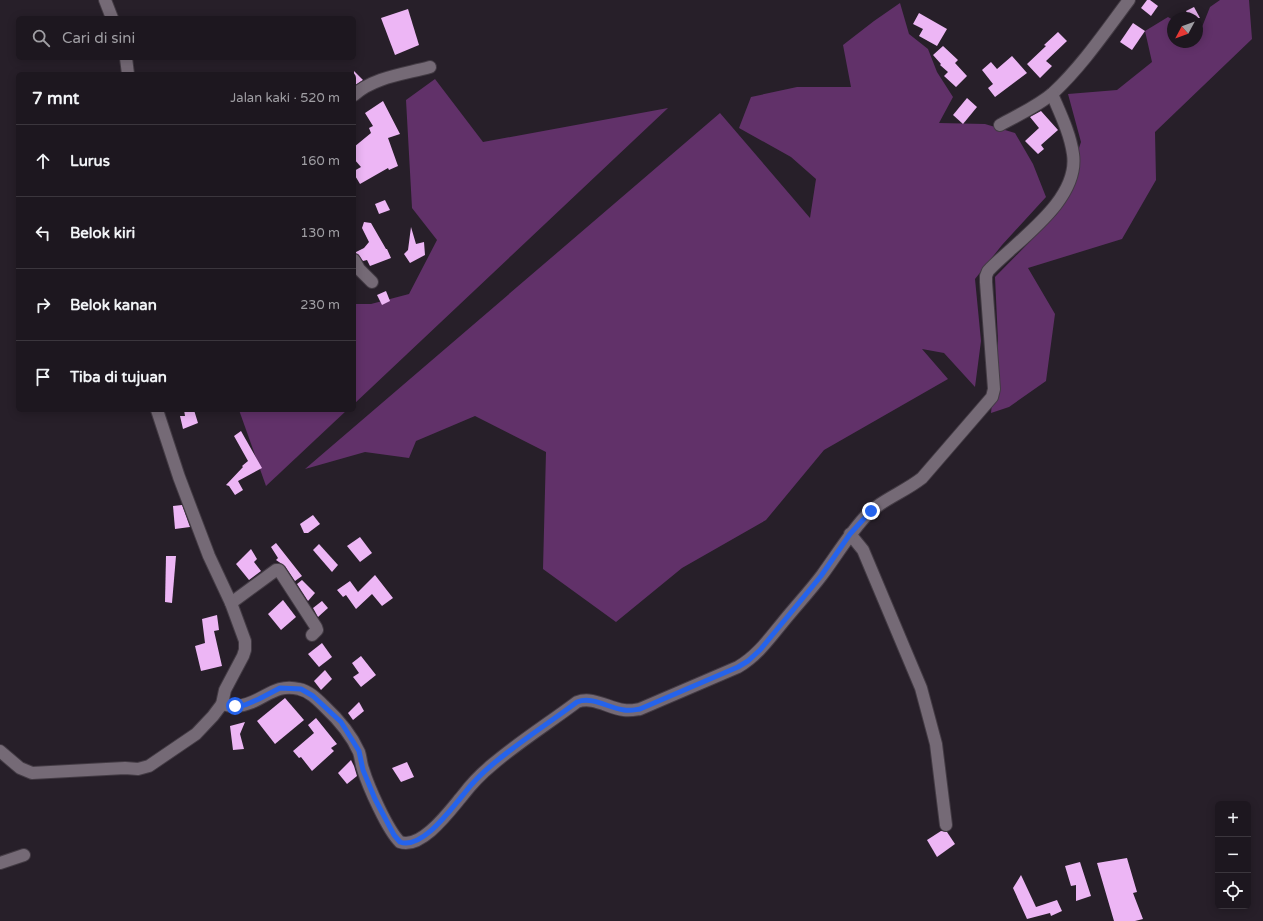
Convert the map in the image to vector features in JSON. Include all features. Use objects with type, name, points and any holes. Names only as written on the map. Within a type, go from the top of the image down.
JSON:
[{"type":"street","points":[[105,0],[111,16]]},
{"type":"street","points":[[1000,125],[1030,109],[1052,94],[1086,57],[1129,0]]},
{"type":"street","points":[[126,60],[128,72]]},
{"type":"street","points":[[356,93],[372,82],[430,67]]},
{"type":"street","points":[[222,704],[235,706],[245,705],[280,688],[301,689],[313,696],[341,722],[359,751],[363,770],[375,799],[394,835],[400,842],[409,843],[430,832],[440,823],[479,776],[493,763],[577,702],[589,700],[623,710],[631,711],[640,709],[738,667],[748,661],[760,650],[821,576],[850,534],[865,517],[876,507],[912,486],[922,478],[992,397],[994,388],[986,276],[988,271],[1028,236],[1047,216],[1066,189],[1074,166],[1074,155],[1052,94]]},
{"type":"street","points":[[356,264],[359,269],[372,282]]},
{"type":"street","points":[[0,751],[20,768],[32,773],[125,768],[138,769],[149,766],[196,734],[222,704],[225,690],[243,656],[245,650],[244,641],[231,603],[209,556],[179,477],[158,412]]},
{"type":"street","points":[[850,534],[863,550],[919,682],[936,744],[946,825]]},
{"type":"street","points":[[231,603],[276,570],[279,570],[316,627],[317,630],[312,635]]},
{"type":"street","points":[[0,864],[24,855]]},
{"type":"shaded area","points":[[1220,0],[1249,0],[1252,39],[1155,132],[1156,180],[1122,239],[1028,268],[1055,314],[1046,381],[1009,407],[991,413],[998,341],[995,277],[1057,214],[1081,142],[1068,94],[1117,90],[1152,62],[1145,31],[1167,18],[1167,48],[1203,48],[1203,24],[1210,7]]},
{"type":"shaded area","points":[[900,3],[909,34],[928,49],[937,72],[953,97],[939,123],[985,124],[1015,133],[1033,164],[1046,197],[1002,245],[975,279],[981,341],[975,387],[944,353],[922,349],[948,379],[824,450],[766,520],[682,568],[616,622],[543,569],[546,452],[475,416],[416,441],[409,458],[365,452],[305,469],[720,113],[810,218],[816,179],[791,157],[739,128],[751,97],[797,87],[851,87],[843,45]]},
{"type":"shaded area","points":[[435,79],[483,142],[668,108],[356,402],[356,304],[371,304],[409,294],[437,240],[412,208],[406,100]]},
{"type":"shaded area","points":[[240,412],[345,412],[266,486]]},
{"type":"building","points":[[1147,0],[1150,0],[1158,6],[1151,16],[1141,8]]},
{"type":"building","points":[[1194,7],[1197,12],[1187,12]]},
{"type":"building","points":[[408,9],[419,45],[395,55],[381,18]]},
{"type":"building","points":[[919,13],[947,29],[937,46],[919,36],[923,29],[913,24]]},
{"type":"building","points":[[1133,23],[1145,31],[1132,50],[1120,42]]},
{"type":"building","points":[[1058,32],[1067,41],[1046,61],[1052,66],[1040,78],[1027,64]]},
{"type":"building","points":[[943,46],[958,60],[955,63],[967,76],[956,87],[944,76],[948,72],[940,65],[941,64],[933,55]]},
{"type":"building","points":[[1012,56],[1027,73],[995,97],[988,88],[993,84],[982,70],[991,62],[997,69]]},
{"type":"building","points":[[356,73],[363,80],[356,85]]},
{"type":"building","points":[[967,98],[977,107],[963,124],[953,115]]},
{"type":"building","points":[[383,101],[400,134],[388,138],[398,166],[389,170],[388,168],[360,184],[356,177],[356,170],[361,167],[356,161],[356,145],[371,133],[369,128],[373,126],[365,113]]},
{"type":"building","points":[[1041,111],[1058,130],[1041,145],[1044,149],[1038,154],[1025,141],[1039,128],[1030,117]]},
{"type":"building","points":[[385,200],[390,210],[379,214],[375,204]]},
{"type":"building","points":[[364,222],[371,223],[391,258],[370,266],[367,260],[363,261],[356,254],[369,242],[362,228]]},
{"type":"building","points":[[411,227],[416,244],[424,242],[425,255],[410,263],[404,254],[408,250]]},
{"type":"building","points":[[386,291],[390,301],[382,305],[377,295]]},
{"type":"building","points":[[184,412],[195,412],[198,423],[183,429],[180,416],[185,416]]},
{"type":"building","points":[[241,431],[262,468],[238,481],[243,490],[235,495],[229,486],[226,485],[248,461],[234,436]]},
{"type":"building","points":[[182,505],[190,527],[175,529],[173,506]]},
{"type":"building","points":[[313,515],[320,524],[308,533],[304,533],[300,524]]},
{"type":"building","points":[[360,537],[372,553],[360,562],[347,546]]},
{"type":"building","points":[[276,543],[302,576],[295,581],[285,566],[276,560],[278,558],[271,547]]},
{"type":"building","points":[[319,544],[338,565],[332,572],[313,550]]},
{"type":"building","points":[[251,549],[257,559],[254,562],[261,571],[249,580],[236,564]]},
{"type":"building","points":[[166,556],[176,556],[172,603],[165,602]]},
{"type":"building","points":[[375,575],[393,598],[382,606],[372,594],[356,609],[346,595],[343,597],[337,590],[350,581],[358,592]]},
{"type":"building","points":[[302,580],[315,593],[308,601],[297,584]]},
{"type":"building","points":[[283,600],[296,617],[281,630],[268,614]]},
{"type":"building","points":[[322,601],[328,608],[318,617],[313,608]]},
{"type":"building","points":[[217,615],[219,630],[214,631],[222,666],[201,671],[195,646],[205,643],[202,619]]},
{"type":"building","points":[[322,643],[332,657],[319,667],[308,654]]},
{"type":"building","points":[[361,656],[376,675],[361,687],[353,677],[359,673],[352,663]]},
{"type":"building","points":[[325,670],[332,679],[321,690],[314,681]]},
{"type":"building","points":[[285,698],[304,720],[275,744],[257,721]]},
{"type":"building","points":[[359,702],[364,711],[353,720],[348,713]]},
{"type":"building","points":[[316,718],[337,744],[331,748],[334,751],[312,771],[301,757],[299,758],[293,751],[314,733],[308,725]]},
{"type":"building","points":[[245,722],[240,734],[244,749],[233,750],[230,726]]},
{"type":"building","points":[[351,760],[357,776],[347,784],[338,773]]},
{"type":"building","points":[[407,762],[414,777],[401,782],[392,768]]},
{"type":"building","points":[[941,831],[947,832],[955,844],[937,857],[927,840]]},
{"type":"building","points":[[1127,858],[1137,892],[1133,893],[1143,919],[1135,921],[1114,921],[1097,863]]},
{"type":"building","points":[[1080,862],[1091,896],[1076,901],[1076,885],[1071,886],[1065,866]]},
{"type":"building","points":[[1021,875],[1036,907],[1057,900],[1062,911],[1051,916],[1050,913],[1027,919],[1013,888]]},
{"type":"route","points":[[235,706],[245,705],[280,688],[287,687],[301,689],[313,696],[341,722],[359,751],[362,767],[375,799],[394,835],[400,842],[404,844],[409,843],[430,832],[440,823],[479,776],[493,763],[577,702],[589,700],[623,710],[631,711],[640,709],[738,667],[748,661],[760,650],[821,576],[850,534],[871,511]]}]
